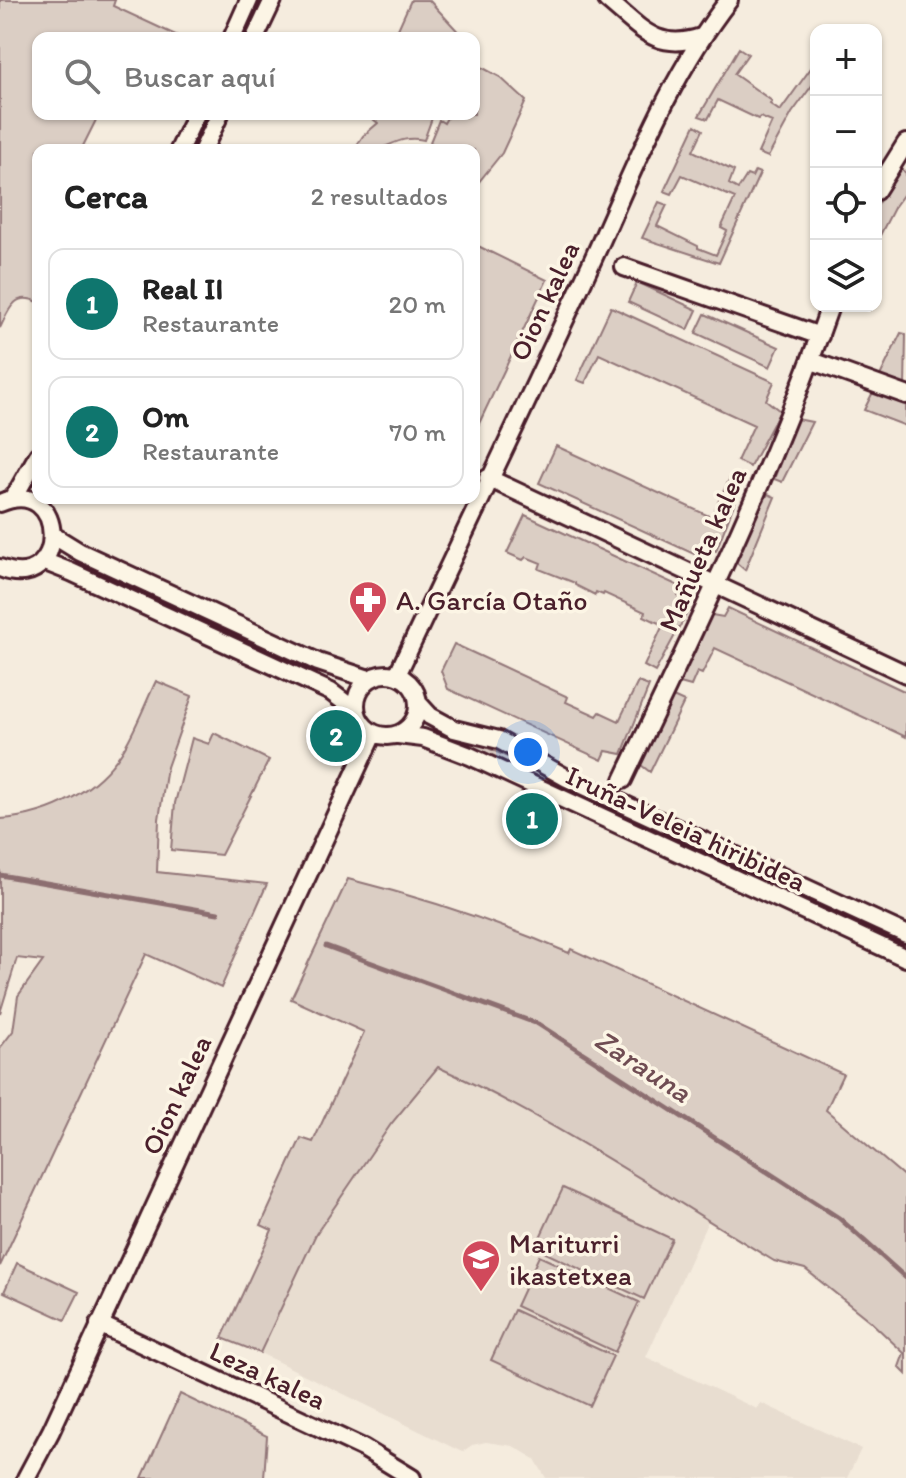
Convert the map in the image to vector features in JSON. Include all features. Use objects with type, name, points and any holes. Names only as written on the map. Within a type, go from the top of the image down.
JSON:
[{"type":"street","points":[[235,32],[249,0]]},
{"type":"street","points":[[258,32],[273,0]]},
{"type":"street","points":[[607,0],[660,41],[682,44],[701,37]]},
{"type":"street","name":"Oion kalea","points":[[480,495],[654,124],[701,37],[729,0]]},
{"type":"street","points":[[182,144],[193,120]]},
{"type":"street","points":[[206,144],[217,120]]},
{"type":"street","points":[[882,181],[906,143]]},
{"type":"street","points":[[624,267],[820,336]]},
{"type":"street","name":"Mañueta kalea","points":[[623,780],[717,585],[812,361],[828,312]]},
{"type":"street","points":[[812,361],[906,395]]},
{"type":"street","points":[[4,501],[32,463]]},
{"type":"street","points":[[488,478],[906,674]]},
{"type":"street","points":[[4,501],[32,501]]},
{"type":"street","points":[[0,587],[4,569],[20,572],[32,568],[43,561],[51,550],[54,536],[52,524],[42,504]]},
{"type":"street","name":"Oion kalea","points":[[397,675],[476,504]]},
{"type":"street","points":[[54,536],[80,552],[318,662],[369,679]]},
{"type":"street","points":[[43,561],[331,692],[356,711]]},
{"type":"street","points":[[382,674],[397,675],[408,681],[416,691],[419,704],[417,717],[409,728],[398,735],[373,734],[362,725],[356,711],[360,688],[369,679],[382,674]]},
{"type":"street","name":"Iruña-Veleia hiribidea","points":[[419,704],[430,716],[454,729],[499,740],[567,778],[906,934]]},
{"type":"street","name":"Oion kalea","points":[[26,1478],[51,1431],[373,734]]},
{"type":"street","name":"Iruña-Veleia hiribidea","points":[[398,735],[423,738],[470,756],[906,958]]},
{"type":"street","name":"Leza kalea","points":[[99,1324],[363,1448],[412,1478]]},
{"type":"shaded area","points":[[0,0],[115,0],[113,6],[169,32],[32,32],[32,120],[96,120],[84,144],[32,144],[32,300],[23,299],[13,304],[0,328]]},
{"type":"shaded area","points":[[411,0],[429,0],[458,32],[397,32]]},
{"type":"shaded area","points":[[739,48],[748,54],[734,74],[772,101],[770,104],[780,111],[810,69],[810,88],[792,113],[768,157],[758,153],[772,122],[758,119],[718,100],[708,119],[699,116]]},
{"type":"shaded area","points":[[480,66],[500,77],[526,101],[502,153],[480,180],[480,144],[430,142],[439,120],[444,123],[446,120],[480,120]]},
{"type":"shaded area","points":[[374,120],[431,120],[424,140],[358,144],[378,123]]},
{"type":"shaded area","points":[[695,125],[703,130],[693,151],[734,171],[729,184],[738,189],[747,175],[752,177],[755,171],[760,173],[719,263],[642,238],[659,202],[667,205],[657,226],[716,255],[727,231],[721,228],[735,198],[682,175],[672,194],[664,191]]},
{"type":"shaded area","points":[[898,167],[906,173],[906,191],[882,231],[882,196]]},
{"type":"shaded area","points":[[480,247],[547,280],[480,421]]},
{"type":"shaded area","points":[[637,282],[697,310],[688,330],[628,302]]},
{"type":"shaded area","points":[[611,307],[774,382],[766,400],[780,411],[750,467],[737,461],[754,425],[599,354],[585,383],[577,380]]},
{"type":"shaded area","points":[[705,314],[779,347],[770,367],[696,333]]},
{"type":"shaded area","points":[[901,333],[906,334],[905,389],[879,378]]},
{"type":"shaded area","points":[[874,390],[906,402],[906,426],[864,410]]},
{"type":"shaded area","points":[[797,419],[812,422],[782,482],[774,479]]},
{"type":"shaded area","points":[[556,446],[711,517],[731,476],[742,483],[716,551],[698,548],[694,554],[539,483]]},
{"type":"shaded area","points":[[768,494],[775,497],[745,570],[732,559]]},
{"type":"shaded area","points":[[525,515],[681,587],[678,595],[691,606],[655,672],[644,666],[663,625],[644,616],[645,612],[604,593],[596,592],[595,595],[575,583],[539,569],[541,563],[507,553]]},
{"type":"shaded area","points":[[82,561],[201,615],[198,622],[80,567]]},
{"type":"shaded area","points":[[728,608],[906,692],[906,737],[715,648],[702,674],[697,672],[691,686],[680,683],[706,614],[723,617]]},
{"type":"shaded area","points":[[454,644],[568,697],[566,702],[597,716],[600,712],[619,721],[638,682],[649,686],[622,754],[606,751],[602,760],[448,689],[441,671]]},
{"type":"shaded area","points":[[156,681],[192,696],[167,767],[159,819],[157,872],[267,884],[221,988],[146,954],[0,1266],[0,1048],[13,1031],[18,996],[43,961],[17,958],[0,1013],[0,819],[56,806],[104,774],[127,743]]},
{"type":"shaded area","points":[[673,697],[684,702],[650,772],[637,762]]},
{"type":"shaded area","points":[[214,733],[269,760],[221,855],[171,850],[175,803],[192,738],[209,744]]},
{"type":"shaded area","points":[[458,734],[602,801],[599,807],[455,740]]},
{"type":"shaded area","points":[[615,808],[906,943],[906,949],[613,813]]},
{"type":"shaded area","points":[[348,879],[460,912],[569,953],[571,949],[843,1074],[826,1110],[906,1178],[906,1374],[899,1367],[904,1353],[870,1321],[805,1269],[774,1261],[567,1134],[438,1067],[391,1124],[316,1234],[260,1353],[222,1338],[272,1230],[261,1225],[301,1138],[313,1142],[364,1032],[291,999]]},
{"type":"shaded area","name":"Mariturri ikastetxea","points":[[438,1067],[578,1140],[708,1221],[646,1357],[757,1409],[761,1403],[861,1449],[847,1478],[546,1478],[535,1459],[513,1446],[486,1442],[472,1445],[462,1452],[260,1353],[316,1234],[391,1124]]},
{"type":"shaded area","points":[[563,1188],[672,1239],[644,1299],[535,1248]]},
{"type":"shaded area","points":[[539,1256],[639,1302],[615,1352],[516,1306]]},
{"type":"shaded area","points":[[17,1263],[79,1292],[65,1320],[4,1292]]},
{"type":"shaded area","points":[[514,1310],[613,1356],[590,1406],[491,1360]]},
{"type":"shaded area","points":[[180,1394],[267,1436],[264,1478],[142,1478]]},
{"type":"waterway","name":"Zarauna","points":[[0,875],[218,913]]},
{"type":"waterway","name":"Zarauna","points":[[326,946],[538,1024],[839,1218],[906,1278]]},
{"type":"place","name":"A. García Otaño","points":[[368,634]]},
{"type":"place","name":"Om","points":[[336,736]]},
{"type":"place","name":"Real II","points":[[532,819]]},
{"type":"place","name":"Mariturri ikastetxea","points":[[481,1293]]}]
